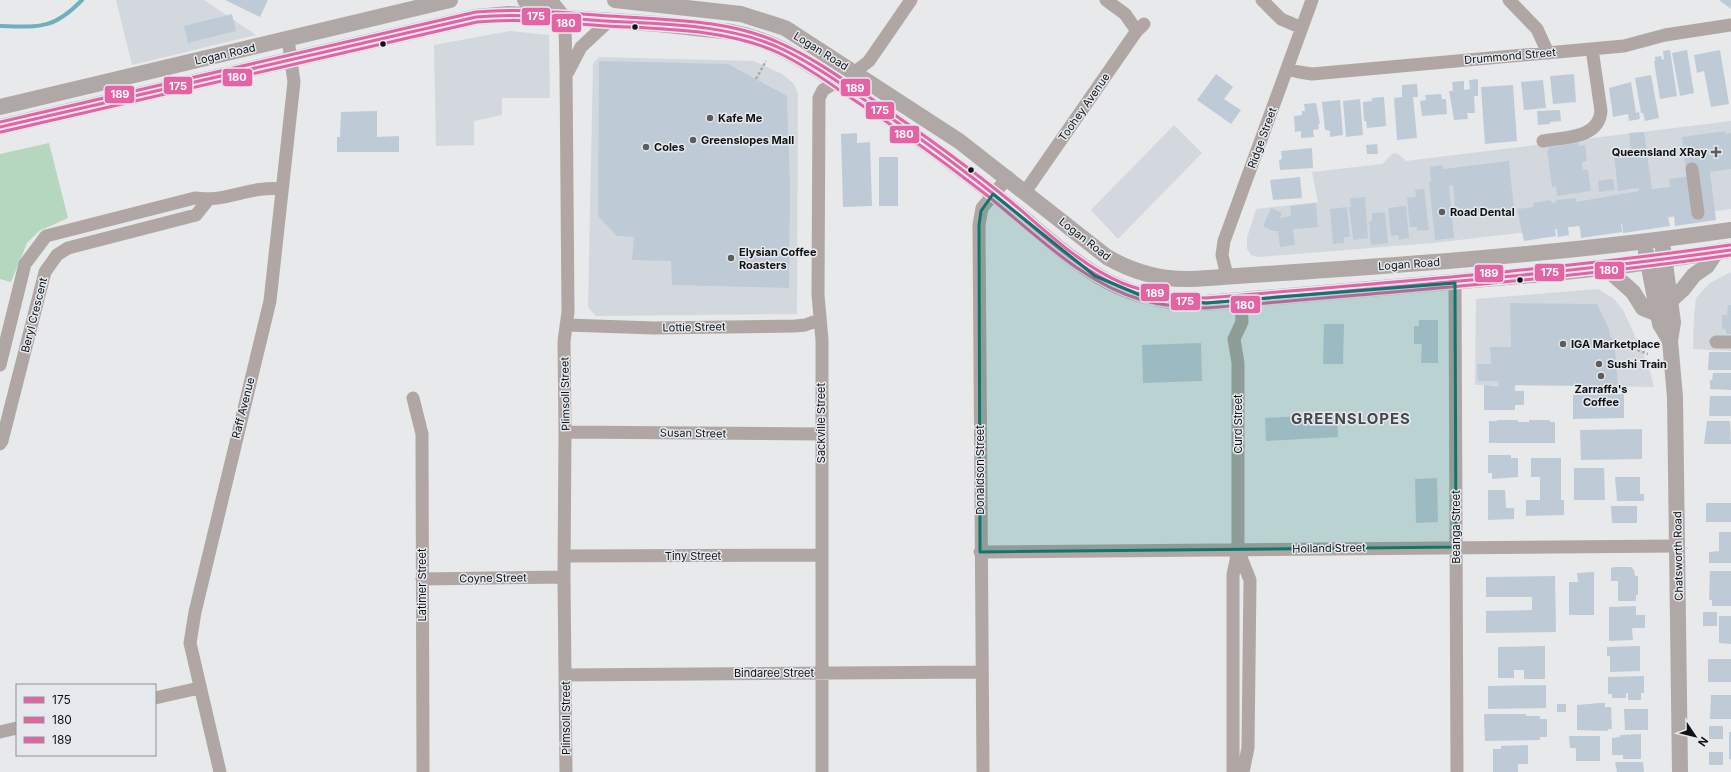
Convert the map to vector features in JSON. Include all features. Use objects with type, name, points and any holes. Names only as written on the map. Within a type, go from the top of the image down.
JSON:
[{"type":"main road","name":"Logan Road","points":[[0,107],[158,68],[288,40],[450,0]]},
{"type":"main road","points":[[525,0],[554,6],[563,17]]},
{"type":"main road","name":"Logan Road","points":[[615,0],[694,4],[741,14],[775,24],[797,35],[959,141],[1008,177],[1100,252],[1128,268],[1147,275],[1172,279],[1462,260],[1662,240],[1700,223],[1731,230]]},
{"type":"main road","points":[[688,28],[694,4]]},
{"type":"main road","name":"Logan Road","points":[[0,127],[292,58],[476,17],[510,14],[563,17],[732,32],[769,42],[799,57],[938,150],[1095,276],[1130,293],[1147,298],[1187,303],[1455,283],[1606,268],[1723,251]]},
{"type":"main road","points":[[836,82],[855,72]]},
{"type":"main road","points":[[1012,209],[1025,192]]},
{"type":"main road","name":"Chatsworth Road","points":[[1662,240],[1671,300],[1673,322],[1670,341],[1675,380],[1680,772]]},
{"type":"main road","name":"Chatsworth Road","points":[[1645,242],[1660,324],[1670,341]]},
{"type":"main road","points":[[1671,300],[1694,274],[1707,266],[1723,251]]},
{"type":"main road","points":[[1606,268],[1633,292],[1643,308],[1658,314]]},
{"type":"main road","points":[[1227,276],[1241,300]]},
{"type":"street","points":[[855,72],[869,61],[911,0]]},
{"type":"street","name":"Toohey Avenue","points":[[1025,192],[1140,28],[1125,14],[1106,0]]},
{"type":"street","points":[[1262,0],[1281,19],[1302,28]]},
{"type":"street","name":"Ridge Street","points":[[1227,276],[1222,255],[1224,241],[1312,0]]},
{"type":"street","points":[[1509,0],[1537,29],[1548,53]]},
{"type":"street","name":"Plimsoll Street","points":[[563,17],[565,26],[566,78],[568,325],[564,341],[566,432],[564,577],[566,772]]},
{"type":"street","points":[[566,78],[572,61],[581,48],[609,21]]},
{"type":"street","name":"Drummond Street","points":[[1287,69],[1312,74],[1624,46],[1665,35],[1731,25]]},
{"type":"street","name":"Raff Avenue","points":[[220,772],[199,688],[190,643],[195,612],[270,301],[294,82],[292,58],[288,40]]},
{"type":"street","points":[[1543,141],[1584,134],[1593,128],[1600,120],[1601,111],[1592,49]]},
{"type":"street","name":"Sackville Street","points":[[822,772],[822,340],[819,320],[819,98],[823,90],[836,82]]},
{"type":"street","points":[[1692,169],[1700,223]]},
{"type":"street","name":"Donaldson Street","points":[[983,772],[980,552],[979,225],[981,211],[1008,177]]},
{"type":"street","name":"Beryl Crescent","points":[[0,365],[25,264],[46,236],[195,198],[208,200],[267,187],[282,189]]},
{"type":"street","name":"Beryl Crescent","points":[[0,444],[45,272],[57,255],[68,248],[196,215],[208,200]]},
{"type":"street","name":"Beanga Street","points":[[1455,283],[1457,772]]},
{"type":"street","name":"Curd Street","points":[[1233,772],[1234,574],[1238,550],[1238,363],[1234,339],[1242,322],[1241,300]]},
{"type":"street","name":"Lottie Street","points":[[568,325],[654,328],[795,326],[807,325],[819,320]]},
{"type":"street","points":[[1716,342],[1731,342]]},
{"type":"street","name":"Latimer Street","points":[[413,398],[422,432],[423,772]]},
{"type":"street","name":"Susan Street","points":[[566,432],[821,434]]},
{"type":"street","name":"Holland Street","points":[[980,552],[1678,546]]},
{"type":"street","name":"Curd Street","points":[[1238,550],[1250,580],[1248,748],[1242,772]]},
{"type":"street","name":"Tiny Street","points":[[565,556],[822,555]]},
{"type":"street","name":"Coyne Street","points":[[422,579],[564,577]]},
{"type":"street","name":"Bindaree Street","points":[[566,676],[982,672]]},
{"type":"street","points":[[156,698],[199,688]]},
{"type":"street","points":[[0,732],[16,728]]},
{"type":"path","points":[[756,79],[766,61]]},
{"type":"path","points":[[1614,341],[1648,354]]},
{"type":"highlighted area","points":[[993,194],[1095,276],[1147,298],[1206,303],[1455,283],[1456,547],[980,552],[979,225],[981,211]]},
{"type":"shaded area","points":[[116,0],[204,0],[256,35],[132,65]]},
{"type":"shaded area","points":[[510,31],[549,35],[550,98],[502,98],[502,115],[474,121],[474,145],[436,146],[434,45]]},
{"type":"shaded area","name":"Greenslopes Mall","points":[[599,57],[754,61],[782,74],[794,84],[798,93],[797,314],[596,316],[588,307],[593,64]]},
{"type":"shaded area","points":[[1731,121],[1731,209],[1580,230],[1579,226],[1433,243],[1259,257],[1251,255],[1247,249],[1247,238],[1256,209],[1318,202],[1312,172],[1382,164],[1392,154],[1397,153],[1406,161]]},
{"type":"shaded area","points":[[1174,125],[1202,153],[1118,239],[1091,210]]},
{"type":"shaded area","points":[[1731,272],[1731,351],[1693,349],[1696,298],[1710,283]]},
{"type":"shaded area","name":"IGA Marketplace","points":[[1598,289],[1614,299],[1623,310],[1649,367],[1654,387],[1475,385],[1476,299]]},
{"type":"green space","points":[[49,143],[68,218],[39,231],[27,243],[11,282],[0,279],[0,154]]},
{"type":"building","points":[[225,0],[268,0],[260,17]]},
{"type":"building","points":[[1719,0],[1731,0],[1731,9]]},
{"type":"building","points":[[232,14],[236,31],[188,43],[184,26]]},
{"type":"building","points":[[1670,50],[1677,96],[1660,99],[1654,61],[1655,57],[1661,56],[1662,60],[1664,59],[1663,51]]},
{"type":"building","points":[[1687,50],[1694,93],[1680,96],[1672,53]]},
{"type":"building","points":[[1720,50],[1729,104],[1711,107],[1704,71],[1697,73],[1694,55]]},
{"type":"building","name":"Greenslopes Mall","points":[[599,61],[728,64],[787,96],[790,184],[789,288],[672,285],[671,261],[632,260],[634,237],[617,236],[598,216]]},
{"type":"building","points":[[1216,74],[1233,87],[1224,99],[1241,110],[1231,124],[1197,100]]},
{"type":"building","points":[[1574,74],[1576,102],[1553,104],[1550,76]]},
{"type":"building","points":[[1651,75],[1659,118],[1645,121],[1643,113],[1641,113],[1635,78]]},
{"type":"building","points":[[1478,79],[1478,96],[1474,96],[1475,113],[1467,113],[1468,119],[1454,120],[1449,91],[1453,91],[1452,82],[1464,81],[1464,90],[1470,89],[1469,80]]},
{"type":"building","points":[[1543,80],[1546,108],[1524,110],[1521,82]]},
{"type":"building","points":[[1631,82],[1636,113],[1639,112],[1640,119],[1629,121],[1628,114],[1613,117],[1609,88]]},
{"type":"building","points":[[1417,84],[1418,97],[1413,97],[1417,138],[1397,140],[1394,98],[1402,97],[1402,85]]},
{"type":"building","points":[[1513,85],[1517,141],[1485,144],[1481,87]]},
{"type":"building","points":[[1441,94],[1442,99],[1446,99],[1447,114],[1422,116],[1420,101],[1426,100],[1425,95]]},
{"type":"building","points":[[1384,97],[1386,126],[1367,128],[1366,121],[1364,121],[1363,102],[1372,101],[1372,98]]},
{"type":"building","points":[[1360,99],[1363,135],[1346,137],[1343,101]]},
{"type":"building","points":[[1340,100],[1343,135],[1330,137],[1330,131],[1325,130],[1322,102]]},
{"type":"building","points":[[1316,103],[1320,124],[1318,124],[1319,129],[1313,130],[1314,137],[1301,138],[1301,131],[1295,132],[1294,116],[1302,115],[1302,111],[1305,111],[1304,104]]},
{"type":"building","points":[[1560,110],[1561,121],[1538,125],[1537,111]]},
{"type":"building","points":[[377,111],[377,137],[399,136],[399,152],[337,152],[337,137],[340,137],[341,112]]},
{"type":"building","points":[[1725,131],[1726,134],[1731,133],[1731,169],[1710,172],[1716,220],[1675,226],[1674,216],[1668,217],[1670,226],[1623,233],[1621,224],[1622,232],[1581,238],[1580,226],[1568,227],[1569,235],[1558,237],[1557,229],[1555,229],[1556,236],[1524,241],[1517,209],[1534,207],[1533,203],[1551,200],[1552,203],[1557,202],[1556,200],[1576,198],[1576,202],[1639,191],[1638,188],[1618,191],[1614,155],[1631,152],[1629,133],[1644,132],[1652,189],[1670,187],[1669,179],[1691,176],[1686,170],[1682,137]]},
{"type":"building","points":[[857,133],[857,143],[870,142],[872,206],[843,207],[841,134]]},
{"type":"building","points":[[1579,143],[1579,146],[1585,145],[1587,161],[1582,162],[1583,170],[1588,170],[1591,191],[1557,196],[1556,186],[1552,187],[1547,150],[1549,150],[1549,147]]},
{"type":"building","points":[[1377,144],[1378,154],[1367,154],[1366,145]]},
{"type":"building","points":[[1312,148],[1313,168],[1280,170],[1279,160],[1282,159],[1281,151]]},
{"type":"building","points":[[879,157],[898,157],[898,206],[879,206]]},
{"type":"building","points":[[1509,161],[1514,209],[1456,215],[1453,185],[1449,186],[1454,238],[1435,240],[1429,182],[1431,182],[1430,167],[1443,165],[1443,169]]},
{"type":"building","points":[[1300,177],[1302,198],[1273,200],[1270,180]]},
{"type":"building","points":[[1613,179],[1615,190],[1599,192],[1598,181]]},
{"type":"building","points":[[1424,189],[1429,230],[1417,231],[1417,227],[1410,227],[1407,198],[1416,197],[1415,190]]},
{"type":"building","points":[[1365,197],[1368,238],[1353,240],[1349,207],[1351,207],[1350,198]]},
{"type":"building","points":[[1316,203],[1318,227],[1293,229],[1295,245],[1280,247],[1278,231],[1273,231],[1263,226],[1271,208],[1282,213],[1280,218],[1291,216],[1290,206]]},
{"type":"building","points":[[1406,206],[1409,238],[1399,240],[1398,235],[1391,236],[1388,208]]},
{"type":"building","points":[[1347,207],[1350,237],[1344,237],[1344,243],[1333,244],[1330,209]]},
{"type":"building","points":[[1385,212],[1388,243],[1371,245],[1369,221],[1372,221],[1372,213]]},
{"type":"building","name":"IGA Marketplace","points":[[1510,303],[1597,304],[1609,329],[1610,337],[1614,339],[1618,386],[1515,385],[1515,391],[1524,391],[1524,405],[1515,405],[1515,410],[1484,410],[1484,385],[1498,386],[1498,381],[1478,381],[1477,364],[1491,364],[1490,347],[1511,347]]},
{"type":"building","points":[[1728,305],[1731,305],[1731,334],[1726,334],[1726,330],[1722,329],[1722,315],[1727,315]]},
{"type":"building","points":[[1419,320],[1438,320],[1438,363],[1421,363],[1422,344],[1414,344],[1414,326],[1419,326]]},
{"type":"building","points":[[1324,324],[1344,324],[1343,364],[1323,364]]},
{"type":"building","points":[[1201,343],[1202,381],[1143,383],[1142,345]]},
{"type":"building","points":[[1709,352],[1731,352],[1731,370],[1708,370]]},
{"type":"building","points":[[1713,373],[1731,373],[1731,390],[1710,389],[1710,380],[1712,380]]},
{"type":"building","points":[[1624,394],[1624,418],[1573,419],[1573,395]]},
{"type":"building","points":[[1710,396],[1731,396],[1731,416],[1709,416]]},
{"type":"building","points":[[1337,414],[1338,437],[1266,441],[1265,418]]},
{"type":"building","points":[[1518,420],[1518,422],[1529,422],[1529,420],[1550,420],[1550,422],[1555,422],[1555,443],[1489,443],[1489,421]]},
{"type":"building","points":[[1707,421],[1730,421],[1731,444],[1704,444]]},
{"type":"building","points":[[1642,429],[1642,459],[1581,460],[1580,430]]},
{"type":"building","points":[[1488,455],[1511,455],[1511,458],[1518,458],[1518,477],[1492,479],[1492,473],[1488,473]]},
{"type":"building","points":[[1531,458],[1561,458],[1561,500],[1564,500],[1564,515],[1526,516],[1526,500],[1540,500],[1540,477],[1531,477]]},
{"type":"building","points":[[1574,468],[1604,468],[1605,500],[1574,500]]},
{"type":"building","points":[[1615,477],[1640,477],[1640,494],[1644,494],[1644,501],[1617,501]]},
{"type":"building","points":[[1437,478],[1438,522],[1416,523],[1415,479]]},
{"type":"building","points":[[1488,490],[1505,490],[1506,508],[1514,508],[1514,519],[1488,520]]},
{"type":"building","points":[[1706,503],[1731,503],[1731,522],[1706,522]]},
{"type":"building","points":[[1611,506],[1637,506],[1637,523],[1612,523]]},
{"type":"building","points":[[1719,532],[1731,532],[1731,563],[1709,563],[1709,552],[1719,551]]},
{"type":"building","points":[[1631,567],[1634,570],[1635,576],[1638,576],[1638,595],[1636,595],[1636,601],[1618,601],[1618,581],[1611,581],[1611,568]]},
{"type":"building","points":[[1710,571],[1731,571],[1731,606],[1712,606],[1712,600],[1709,600]]},
{"type":"building","points":[[1594,572],[1594,615],[1569,615],[1569,582],[1578,582],[1577,573]]},
{"type":"building","points":[[1555,576],[1556,632],[1486,633],[1486,611],[1532,610],[1532,597],[1486,597],[1486,577]]},
{"type":"building","points":[[1636,606],[1636,615],[1645,615],[1645,628],[1632,628],[1633,640],[1609,641],[1609,607]]},
{"type":"building","points":[[1703,612],[1717,612],[1717,626],[1703,626]]},
{"type":"building","points":[[1719,616],[1731,616],[1731,644],[1719,643]]},
{"type":"building","points":[[1545,646],[1545,679],[1524,679],[1524,670],[1514,670],[1514,678],[1498,678],[1498,647]]},
{"type":"building","points":[[1640,646],[1640,671],[1610,672],[1610,656],[1607,656],[1607,647]]},
{"type":"building","points":[[1708,659],[1731,659],[1731,682],[1708,682]]},
{"type":"building","points":[[1644,676],[1644,693],[1641,693],[1641,700],[1628,700],[1628,693],[1626,693],[1626,698],[1612,698],[1612,694],[1608,694],[1608,677]]},
{"type":"building","points":[[1546,685],[1546,708],[1488,709],[1488,686]]},
{"type":"building","points":[[1711,695],[1731,695],[1731,719],[1710,719]]},
{"type":"building","points":[[1605,703],[1605,707],[1611,707],[1612,729],[1608,729],[1608,731],[1577,730],[1577,705]]},
{"type":"building","points":[[1557,704],[1566,704],[1566,712],[1557,712]]},
{"type":"building","points":[[1624,709],[1648,709],[1648,730],[1625,730]]},
{"type":"building","points":[[1484,714],[1526,714],[1526,716],[1540,716],[1540,719],[1547,719],[1547,737],[1540,737],[1540,740],[1485,741]]},
{"type":"building","points":[[1709,726],[1723,726],[1723,739],[1709,739]]},
{"type":"building","points":[[1729,732],[1731,732],[1731,759],[1729,759]]},
{"type":"building","points":[[1641,734],[1641,759],[1623,759],[1623,755],[1612,755],[1612,738],[1620,737],[1620,735]]},
{"type":"building","points":[[1569,736],[1600,736],[1600,761],[1576,761],[1576,748],[1570,748]]},
{"type":"building","points":[[1528,745],[1528,764],[1518,764],[1518,772],[1493,772],[1493,749],[1501,749],[1501,746]]},
{"type":"building","points":[[1709,752],[1723,752],[1723,765],[1709,765]]},
{"type":"building","points":[[1615,762],[1643,762],[1644,772],[1617,772]]},
{"type":"waterway","points":[[0,26],[25,27],[45,25],[62,17],[82,0]]},
{"type":"transit line","name":"189","points":[[0,122],[476,12],[543,11],[675,20],[719,25],[741,30],[782,44],[805,56],[848,83],[941,148],[993,187],[1077,257],[1122,283],[1142,290],[1174,296],[1206,298],[1534,269],[1730,245]]},
{"type":"transit line","name":"175","points":[[0,127],[476,17],[557,17],[673,25],[741,34],[782,49],[805,61],[827,74],[939,152],[1074,260],[1118,286],[1150,297],[1206,303],[1535,274],[1731,250]]},
{"type":"transit line","name":"180","points":[[1,132],[477,22],[558,22],[673,30],[738,39],[759,45],[796,62],[821,77],[933,154],[1078,269],[1119,292],[1158,304],[1206,308],[1535,279],[1731,255]]},
{"type":"place","name":"Kafe Me","points":[[710,118]]},
{"type":"place","name":"Greenslopes Mall","points":[[693,140]]},
{"type":"place","name":"Coles","points":[[646,147]]},
{"type":"place","name":"Queensland XRay","points":[[1716,152]]},
{"type":"place","name":"Road Dental","points":[[1442,212]]},
{"type":"place","name":"Elysian Coffee Roasters","points":[[731,258]]},
{"type":"place","name":"IGA Marketplace","points":[[1563,344]]},
{"type":"place","name":"Sushi Train","points":[[1599,364]]},
{"type":"place","name":"Zarraffa's Coffee","points":[[1601,376]]},
{"type":"district","name":"GREENSLOPES","points":[[1351,418]]}]
